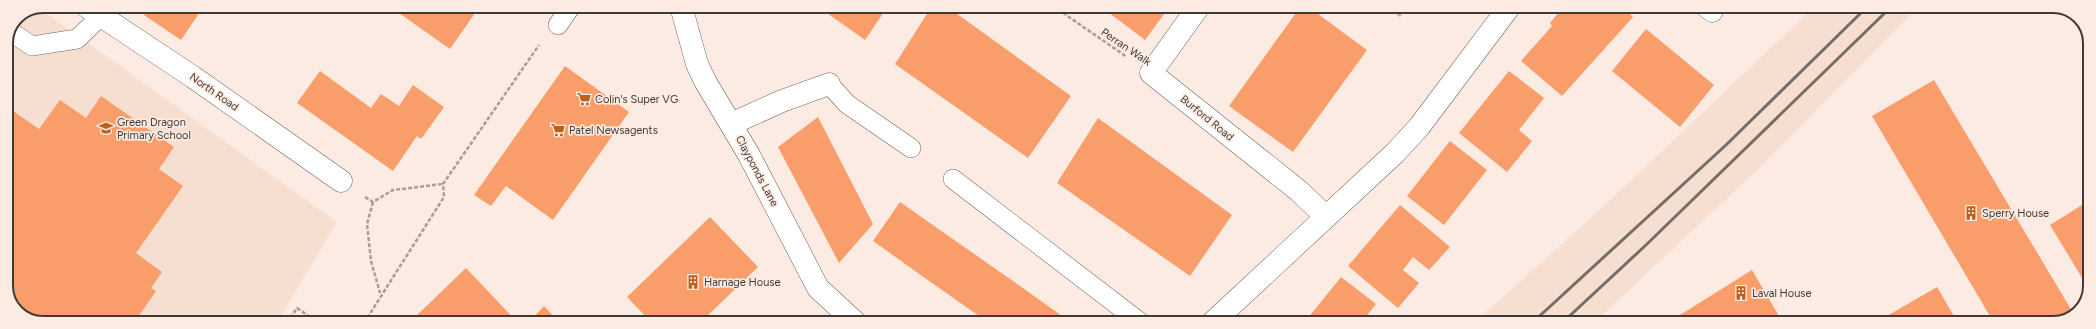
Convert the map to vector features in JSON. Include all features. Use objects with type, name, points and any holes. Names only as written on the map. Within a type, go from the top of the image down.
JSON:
[{"type":"street","name":"North Road","points":[[96,13],[193,77],[341,181]]},
{"type":"street","name":"Clayponds Lane","points":[[683,13],[700,70],[718,106],[731,124],[818,288],[848,316]]},
{"type":"street","points":[[1151,74],[1194,13]]},
{"type":"street","points":[[1220,316],[1258,282],[1325,216],[1395,153],[1419,127],[1505,13]]},
{"type":"street","name":"Burford Road","points":[[1151,74],[1299,191],[1325,216]]},
{"type":"street","points":[[731,124],[782,101],[829,84]]},
{"type":"lane","points":[[15,34],[32,46],[77,39],[92,13]]},
{"type":"lane","points":[[558,25],[566,13]]},
{"type":"lane","points":[[829,84],[847,104],[911,148]]},
{"type":"lane","points":[[952,178],[1132,316]]},
{"type":"path","name":"Perran Walk","points":[[1063,13],[1151,74]]},
{"type":"path","points":[[368,316],[444,197],[442,184],[546,34],[558,25]]},
{"type":"path","points":[[341,181],[373,202]]},
{"type":"path","points":[[381,294],[371,261],[367,224],[373,202],[393,190],[442,184]]},
{"type":"path","points":[[292,316],[297,308],[309,316]]},
{"type":"shaded area","name":"Green Dragon Primary School","points":[[46,13],[337,222],[281,316],[39,316],[26,311],[16,299],[13,288],[13,43],[18,26],[26,18],[32,15]]},
{"type":"shaded area","points":[[1808,13],[1913,13],[1755,172],[1601,316],[1482,316],[1604,206]]},
{"type":"building","points":[[145,13],[199,13],[181,40],[144,15]]},
{"type":"building","points":[[399,13],[475,13],[450,49]]},
{"type":"building","points":[[827,13],[883,13],[865,40]]},
{"type":"building","points":[[928,13],[956,13],[1071,96],[1028,158],[895,64]]},
{"type":"building","points":[[1109,13],[1165,13],[1145,40]]},
{"type":"building","points":[[1296,13],[1317,13],[1367,50],[1293,152],[1229,106]]},
{"type":"building","points":[[1395,13],[1403,13],[1400,17]]},
{"type":"building","points":[[1558,13],[1629,13],[1633,17],[1562,96],[1521,61],[1552,26],[1550,23]]},
{"type":"building","points":[[1646,29],[1714,85],[1680,127],[1612,71]]},
{"type":"building","points":[[565,66],[629,112],[553,220],[506,186],[491,206],[474,195]]},
{"type":"building","points":[[320,71],[371,108],[381,94],[399,106],[413,85],[444,107],[421,139],[417,136],[393,171],[297,103]]},
{"type":"building","points":[[1509,71],[1544,98],[1519,130],[1532,141],[1507,172],[1459,133]]},
{"type":"building","name":"Sperry House","points":[[1934,80],[2071,310],[2068,312],[2053,316],[1990,316],[1872,116]]},
{"type":"building","points":[[101,96],[174,147],[159,169],[183,186],[136,253],[162,272],[151,288],[156,291],[139,316],[39,316],[26,311],[19,304],[14,294],[13,111],[39,129],[60,100],[86,118]]},
{"type":"building","points":[[818,117],[873,224],[839,263],[778,147]]},
{"type":"building","points":[[1098,118],[1232,215],[1190,276],[1057,183]]},
{"type":"building","points":[[1450,141],[1487,170],[1444,225],[1407,196]]},
{"type":"building","points":[[900,202],[1062,316],[979,316],[873,241]]},
{"type":"building","points":[[2083,204],[2083,279],[2050,225]]},
{"type":"building","points":[[1400,205],[1450,247],[1429,270],[1413,257],[1403,270],[1419,283],[1398,308],[1348,266]]},
{"type":"building","name":"Harnage House","points":[[710,217],[758,267],[707,316],[645,316],[627,297]]},
{"type":"building","points":[[466,268],[511,316],[416,316]]},
{"type":"building","name":"Laval House","points":[[1752,270],[1779,316],[1681,316]]},
{"type":"building","points":[[1341,277],[1376,304],[1367,316],[1310,316]]},
{"type":"building","points":[[1937,287],[1954,316],[1887,316]]},
{"type":"building","points":[[544,306],[553,316],[535,316]]},
{"type":"railway","points":[[1540,316],[1726,145],[1861,13]]},
{"type":"railway","points":[[1570,316],[1646,245],[1885,13]]},
{"type":"place","name":"Colin's Super VG","points":[[584,99]]},
{"type":"place","name":"Green Dragon Primary School","points":[[106,128]]},
{"type":"place","name":"Patel Newsagents","points":[[558,130]]},
{"type":"place","name":"Sperry House","points":[[1971,213]]},
{"type":"place","name":"Harnage House","points":[[693,282]]},
{"type":"place","name":"Laval House","points":[[1741,293]]}]
